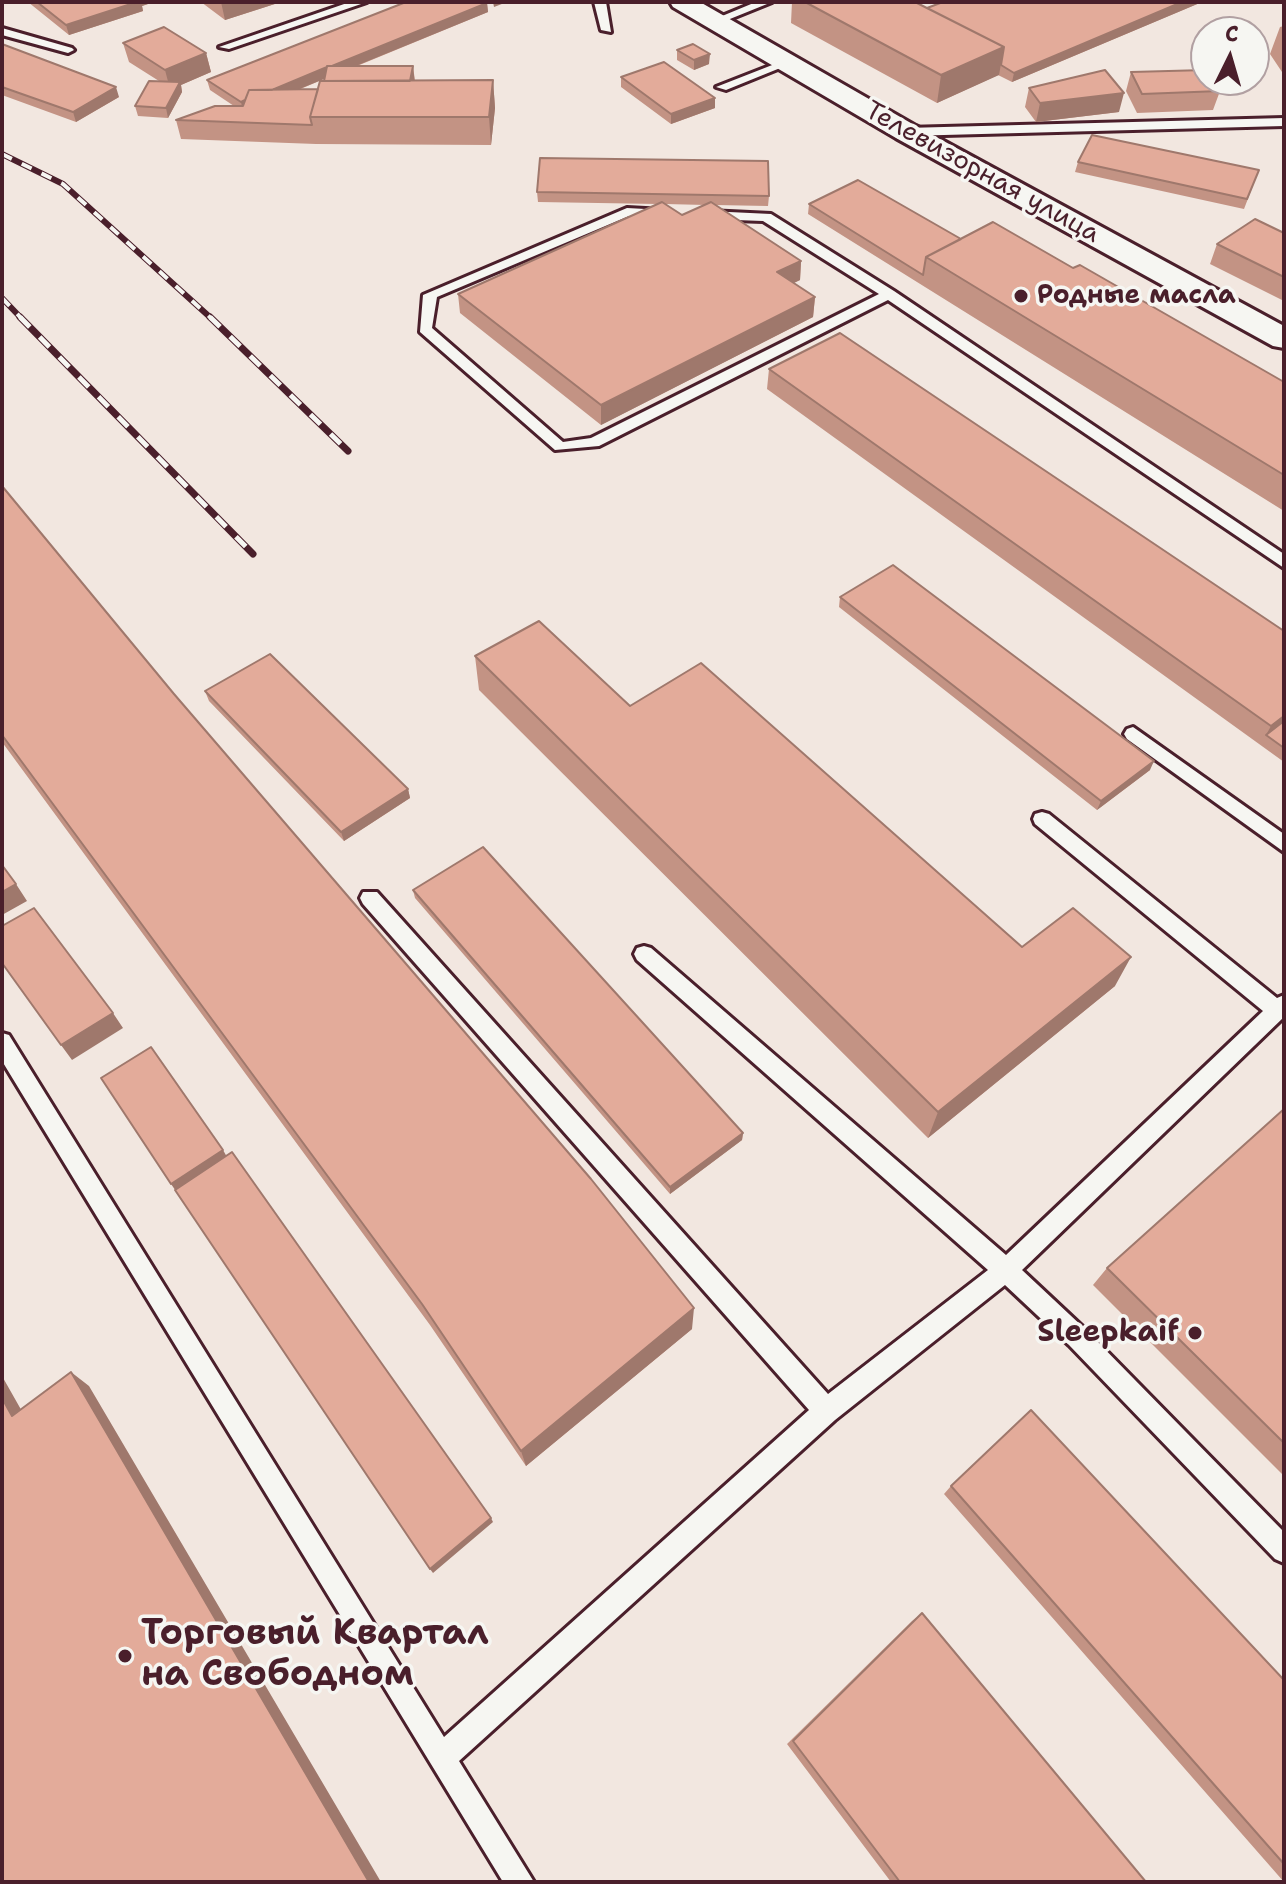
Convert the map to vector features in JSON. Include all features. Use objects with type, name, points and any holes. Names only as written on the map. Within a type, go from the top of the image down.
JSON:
[{"type":"street","name":"Телевизорная улица","points":[[682,2],[906,132],[1284,339]]},
{"type":"lane","points":[[225,47],[361,2]]},
{"type":"lane","points":[[600,2],[607,30]]},
{"type":"lane","points":[[716,21],[766,2]]},
{"type":"lane","points":[[2,31],[68,50]]},
{"type":"lane","points":[[722,87],[789,62]]},
{"type":"lane","points":[[906,132],[1284,122]]},
{"type":"lane","points":[[889,294],[594,443],[560,447],[425,329],[430,295],[627,212],[766,217],[889,294],[1284,562]]},
{"type":"lane","points":[[1133,734],[1284,844]]},
{"type":"lane","points":[[441,1758],[826,1411],[1006,1270],[1281,1007],[1042,819]]},
{"type":"lane","points":[[370,898],[826,1411]]},
{"type":"lane","points":[[644,954],[1006,1270],[1077,1337],[1284,1550]]},
{"type":"lane","points":[[2,1042],[520,1882]]},
{"type":"building","points":[[37,2],[137,2],[66,25]]},
{"type":"building","points":[[406,2],[487,3],[272,90],[249,90],[241,102],[207,80]]},
{"type":"building","points":[[805,2],[915,2],[1004,47],[941,75]]},
{"type":"building","points":[[943,2],[1182,2],[1014,73],[1001,65],[1004,47],[927,8]]},
{"type":"building","points":[[164,27],[206,53],[165,70],[123,43]]},
{"type":"building","points":[[2,44],[116,87],[73,112],[2,87]]},
{"type":"building","points":[[693,44],[710,54],[694,60],[677,50]]},
{"type":"building","points":[[664,62],[715,98],[671,114],[621,77]]},
{"type":"building","points":[[327,66],[413,66],[410,81],[324,81]]},
{"type":"building","points":[[1105,70],[1124,93],[1040,103],[1029,88]]},
{"type":"building","points":[[1190,70],[1190,92],[1142,94],[1131,72]]},
{"type":"building","points":[[493,80],[489,117],[310,117],[320,81]]},
{"type":"building","points":[[149,81],[180,82],[166,108],[135,106]]},
{"type":"building","points":[[318,89],[310,117],[312,125],[176,120],[215,106],[243,106],[249,90]]},
{"type":"building","points":[[1092,135],[1259,170],[1247,199],[1078,162]]},
{"type":"building","points":[[540,158],[768,161],[769,196],[537,192]]},
{"type":"building","points":[[858,180],[961,239],[926,257],[923,275],[809,204]]},
{"type":"building","points":[[662,202],[682,215],[711,202],[801,261],[777,272],[815,297],[601,405],[458,294]]},
{"type":"building","points":[[1255,219],[1284,233],[1284,277],[1217,244]]},
{"type":"building","points":[[993,222],[1073,268],[1080,265],[1284,382],[1284,475],[926,257]]},
{"type":"building","points":[[840,333],[1284,631],[1284,716],[1271,726],[769,369]]},
{"type":"building","points":[[2,486],[174,694],[591,1179],[694,1308],[521,1451],[422,1304],[2,735]]},
{"type":"building","points":[[893,565],[1154,761],[1101,801],[840,597]]},
{"type":"building","points":[[539,621],[630,706],[701,663],[1022,947],[1073,908],[1131,957],[938,1112],[475,656]]},
{"type":"building","points":[[270,654],[408,789],[341,832],[205,691]]},
{"type":"building","points":[[1284,721],[1284,748],[1266,735]]},
{"type":"building","points":[[483,847],[743,1133],[670,1187],[413,890]]},
{"type":"building","points":[[2,865],[16,884],[2,892]]},
{"type":"building","points":[[34,908],[113,1013],[61,1045],[2,963],[2,926]]},
{"type":"building","points":[[151,1047],[223,1150],[171,1184],[101,1078]]},
{"type":"building","points":[[1284,1109],[1284,1443],[1107,1268]]},
{"type":"building","points":[[232,1152],[491,1518],[430,1569],[175,1190]]},
{"type":"building","name":"Торговый Квартал на Свободном","points":[[71,1372],[369,1882],[2,1882],[2,1398],[12,1416]]},
{"type":"building","points":[[1031,1410],[1284,1680],[1284,1864],[951,1486]]},
{"type":"building","points":[[922,1613],[1146,1882],[900,1882],[793,1741]]},
{"type":"railway","points":[[2,154],[63,184],[212,319]]},
{"type":"railway","points":[[2,298],[22,319]]},
{"type":"railway","points":[[20,317],[253,554]]},
{"type":"railway","points":[[210,317],[348,451]]},
{"type":"place","name":"Родные масла","points":[[1021,296]]},
{"type":"place","name":"Sleepkaif","points":[[1195,1333]]},
{"type":"place","name":"Торговый Квартал на Свободном","points":[[125,1656]]}]
